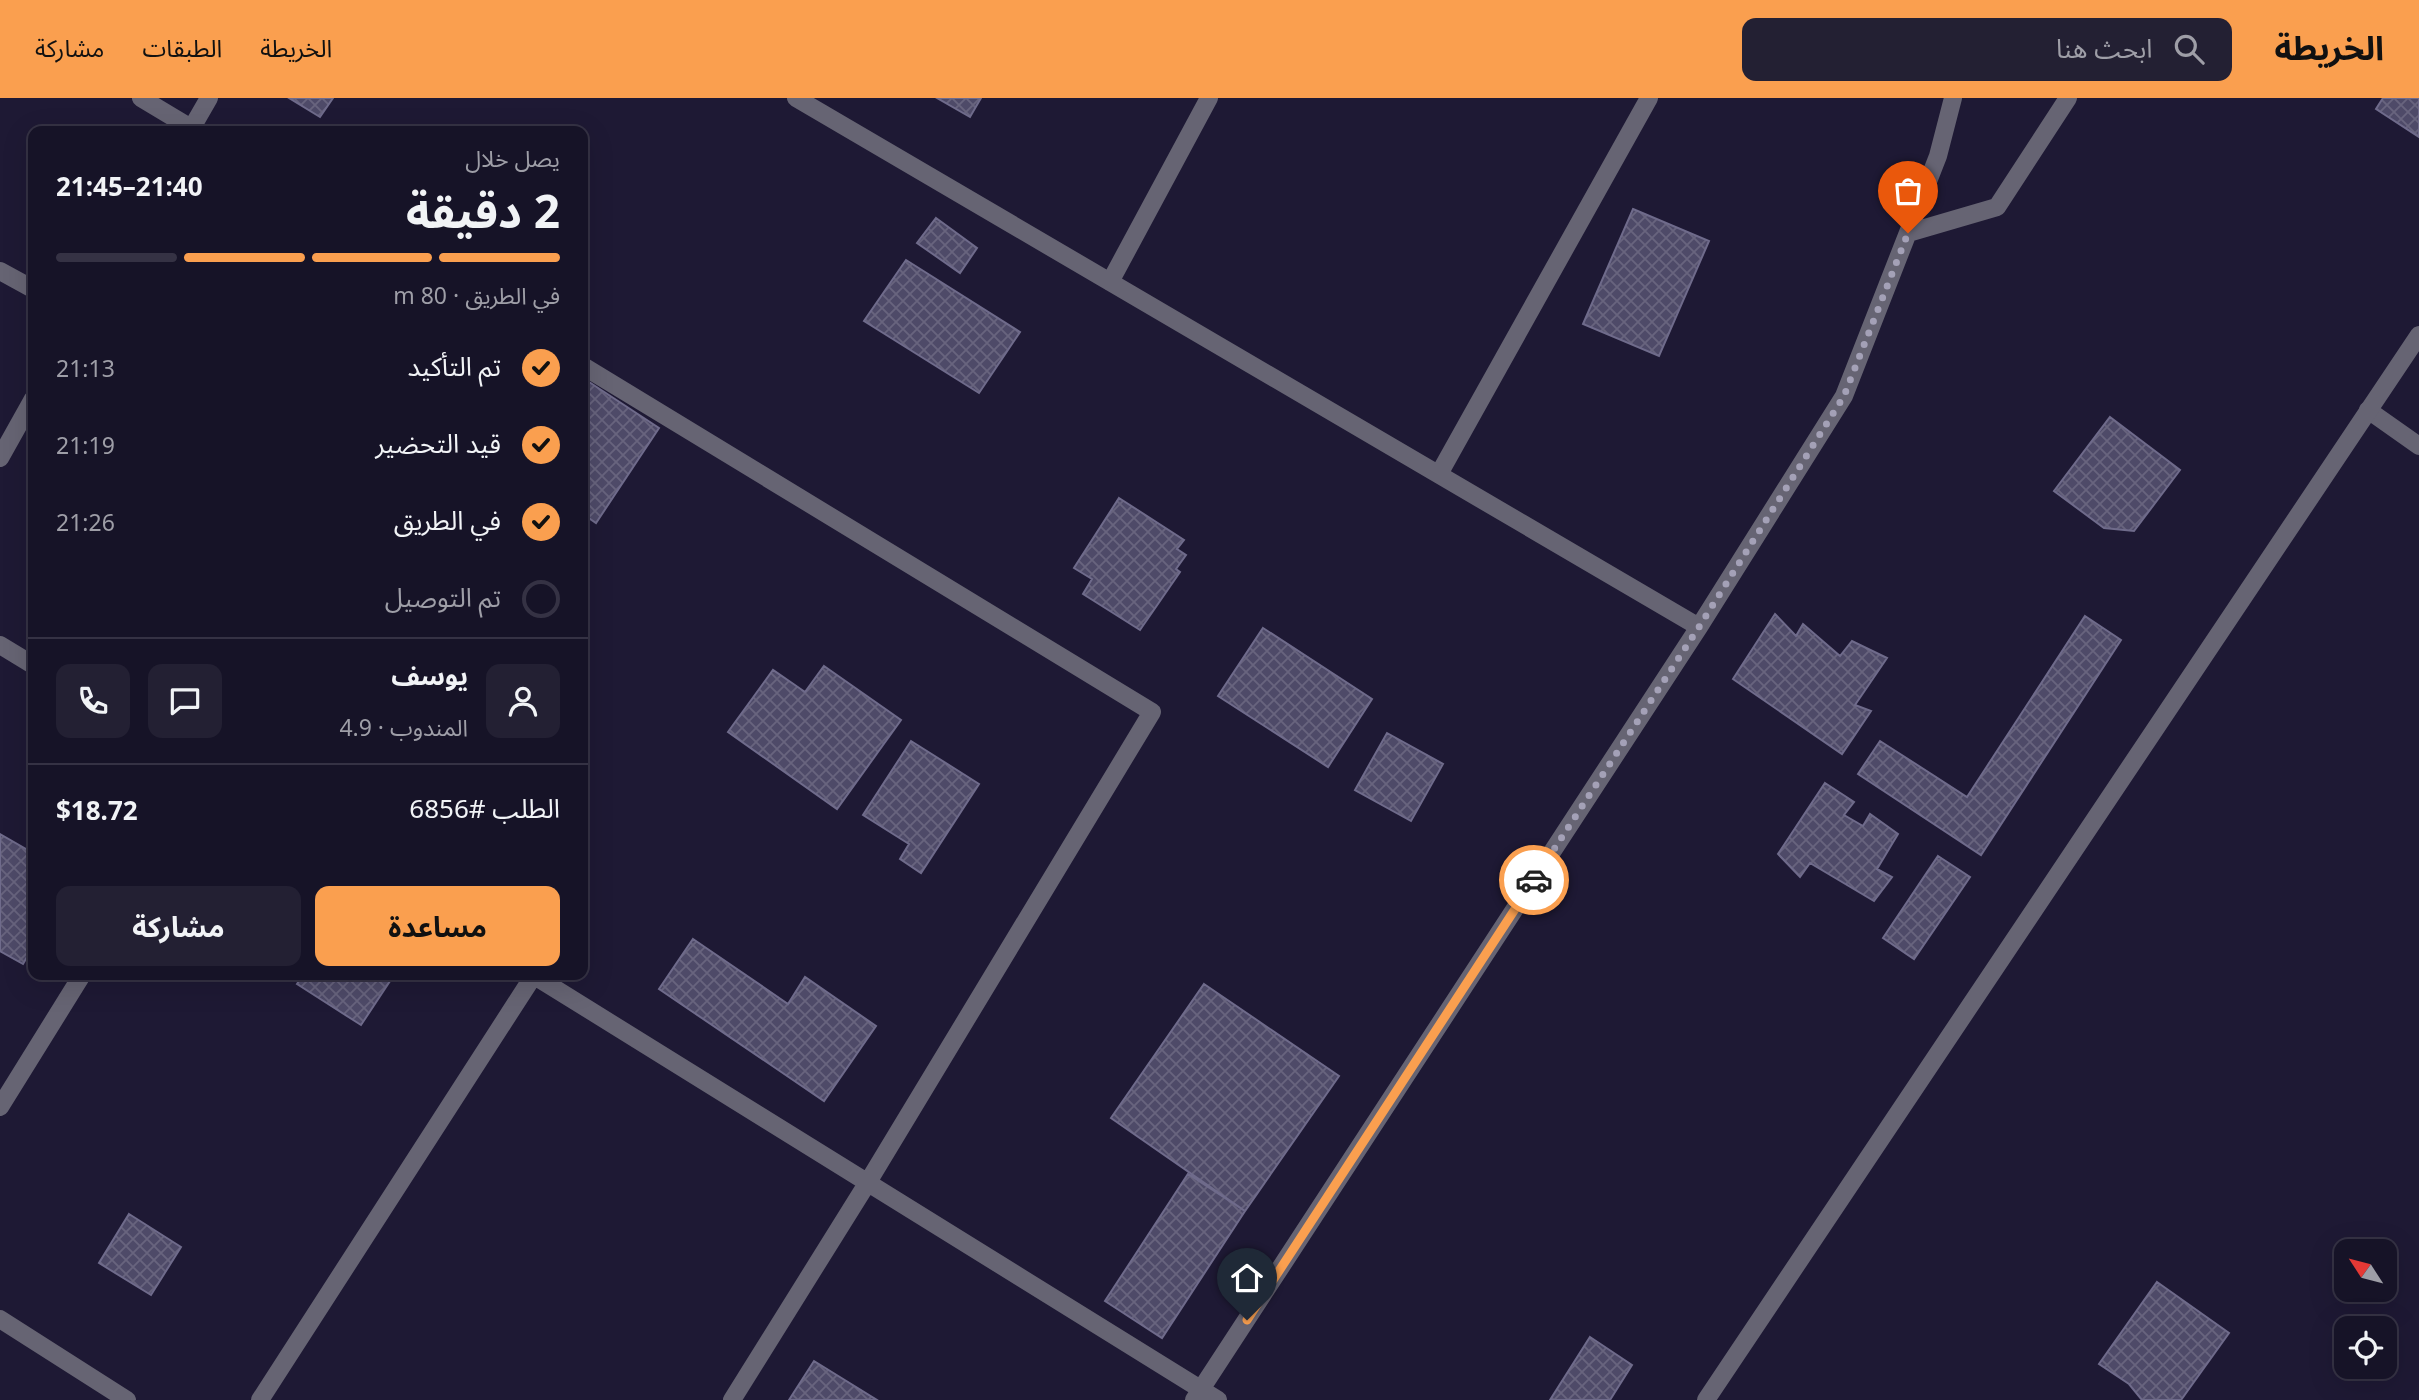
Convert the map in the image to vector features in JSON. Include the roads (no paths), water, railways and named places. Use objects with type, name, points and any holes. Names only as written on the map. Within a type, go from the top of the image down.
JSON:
[{"type":"street","points":[[141,98],[186,126]]},
{"type":"street","points":[[194,126],[209,98]]},
{"type":"street","points":[[796,98],[1699,627]]},
{"type":"street","points":[[1110,282],[1209,98]]},
{"type":"street","points":[[1439,474],[1649,98]]},
{"type":"street","points":[[1198,1394],[1699,627],[1844,396],[1938,156],[1953,98]]},
{"type":"street","points":[[1908,233],[1997,207],[2068,98]]},
{"type":"street","points":[[0,271],[28,286]]},
{"type":"street","points":[[1706,1400],[2419,335]]},
{"type":"street","points":[[588,369],[1152,712],[868,1182],[732,1400]]},
{"type":"street","points":[[0,458],[28,408]]},
{"type":"street","points":[[2368,411],[2419,446]]},
{"type":"street","points":[[0,645],[28,662]]},
{"type":"street","points":[[0,1107],[79,980]]},
{"type":"street","points":[[260,1400],[531,980]]},
{"type":"street","points":[[542,980],[868,1182],[1198,1394],[1218,1400]]},
{"type":"street","points":[[0,1319],[127,1400]]}]
